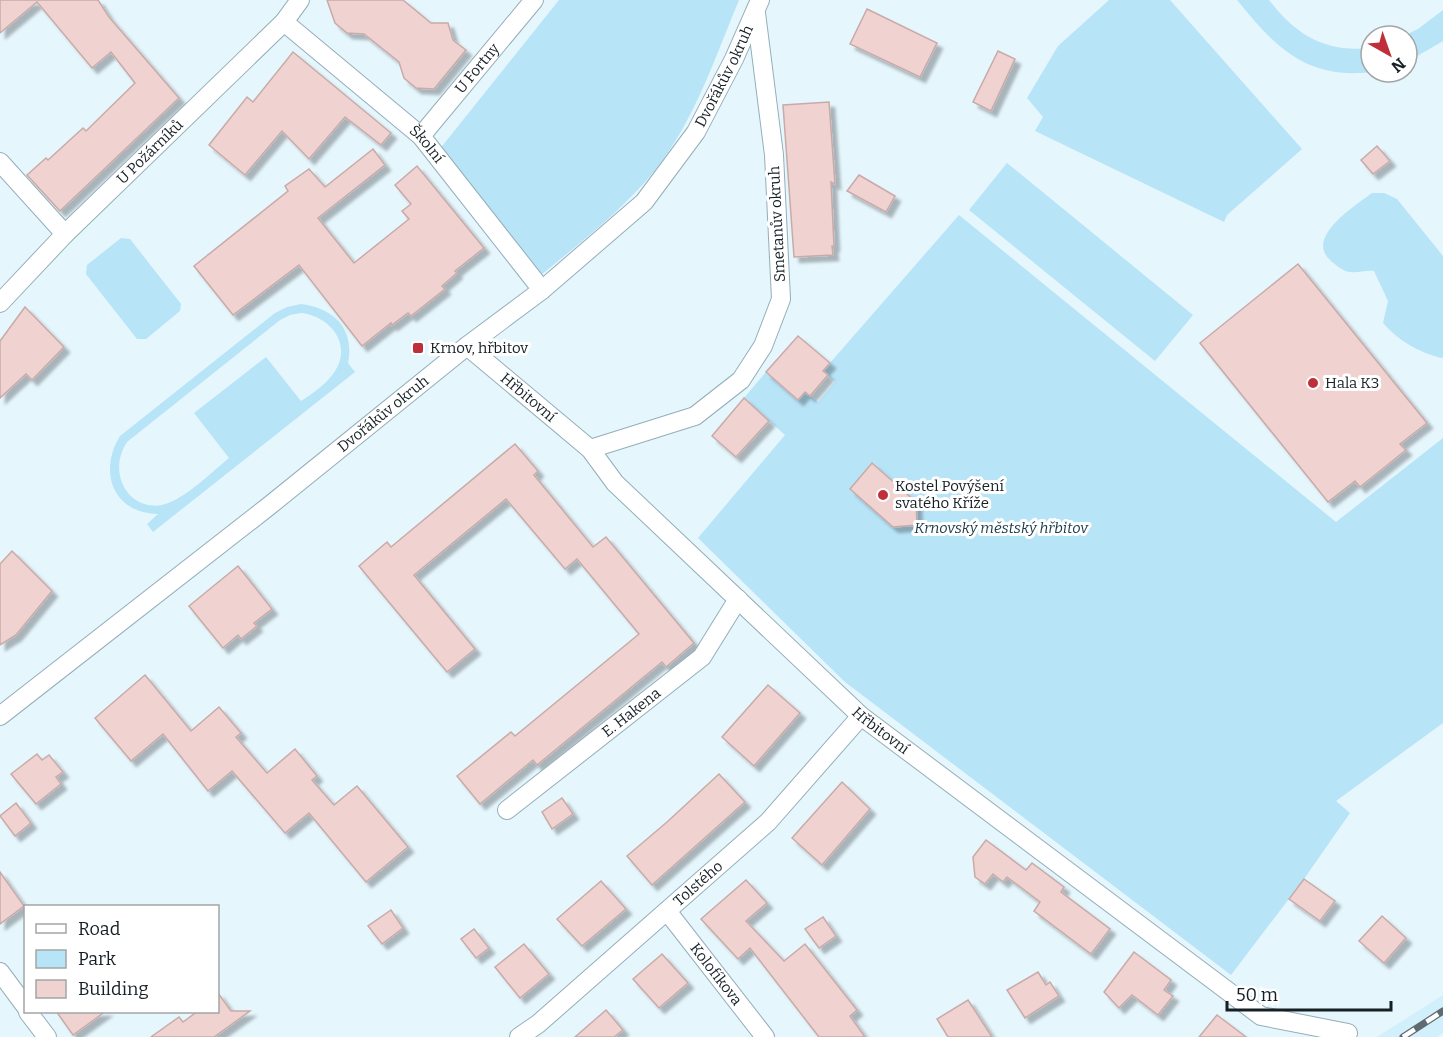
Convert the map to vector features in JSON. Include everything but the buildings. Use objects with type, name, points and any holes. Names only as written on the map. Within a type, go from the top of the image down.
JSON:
[{"type":"street","name":"U Požárníků","points":[[0,303],[65,234],[284,21],[300,0]]},
{"type":"street","name":"U Fortny","points":[[421,136],[534,0]]},
{"type":"street","name":"Dvořákův okruh","points":[[0,716],[279,498],[467,346],[542,290],[644,202],[696,132],[734,59],[758,5]]},
{"type":"street","name":"Smetanův okruh","points":[[590,449],[695,416],[741,380],[764,346],[781,299],[774,155],[758,5]]},
{"type":"street","name":"Školní","points":[[284,21],[421,136],[542,290]]},
{"type":"street","points":[[0,162],[65,234]]},
{"type":"street","name":"Hřbitovní","points":[[467,346],[590,449],[615,483],[861,716],[1261,1016],[1348,1033]]},
{"type":"street","name":"E. Hakena","points":[[507,810],[702,657],[738,599]]},
{"type":"street","name":"Tolstého","points":[[519,1037],[538,1024],[768,822],[861,716]]},
{"type":"street","name":"Kolofíkova","points":[[667,911],[765,1037]]},
{"type":"street","points":[[0,972],[24,1004]]},
{"type":"street","points":[[29,1013],[47,1037]]},
{"type":"shaded area","points":[[1443,995],[1443,1033],[1437,1037],[1377,1037]]},
{"type":"green space","points":[[559,0],[739,0],[693,109],[670,150],[643,184],[616,212],[541,275],[439,150]]},
{"type":"green space","points":[[1109,0],[1170,0],[1302,149],[1227,215],[1224,222],[1035,131],[1043,117],[1027,98],[1058,46]]},
{"type":"green space","points":[[1237,0],[1269,0],[1290,23],[1313,39],[1339,48],[1359,49],[1359,73],[1328,71],[1294,57],[1279,46]]},
{"type":"green space","points":[[1443,10],[1443,41],[1419,55],[1419,28]]},
{"type":"green space","points":[[1007,163],[1193,315],[1155,361],[969,210]]},
{"type":"green space","points":[[1372,193],[1384,193],[1397,199],[1443,256],[1443,357],[1441,358],[1409,345],[1383,323],[1388,301],[1374,271],[1353,272],[1339,268],[1324,251],[1324,242],[1335,223]]},
{"type":"green space","name":"Krnovský městský hřbitov","points":[[959,215],[1336,522],[1443,438],[1443,723],[1336,801],[1350,813],[1304,879],[1231,975],[845,682],[698,538],[785,435],[744,398],[766,372],[797,400],[805,392],[818,402],[835,382],[823,371]]},
{"type":"green space","points":[[121,238],[130,239],[181,304],[180,311],[146,339],[137,339],[86,274],[87,265]]},
{"type":"green space","points":[[301,304],[313,306],[332,315],[340,322],[348,340],[348,363],[355,372],[153,532],[147,524],[158,514],[143,512],[130,506],[120,498],[114,488],[110,476],[110,463],[120,436],[275,313]],"holes":[[[301,313],[312,315],[330,326],[340,343],[339,363],[326,382],[301,401],[266,357],[194,413],[229,458],[195,487],[173,501],[159,505],[147,505],[136,500],[127,492],[121,481],[119,469],[121,455],[127,442],[280,320]]]},
{"type":"railway","points":[[1403,1037],[1443,1011]]},
{"type":"place","name":"Krnov, hřbitov","points":[[418,348]]},
{"type":"place","name":"Hala K3","points":[[1313,383]]},
{"type":"place","name":"Kostel Povýšení svatého Kříže","points":[[883,495]]}]
